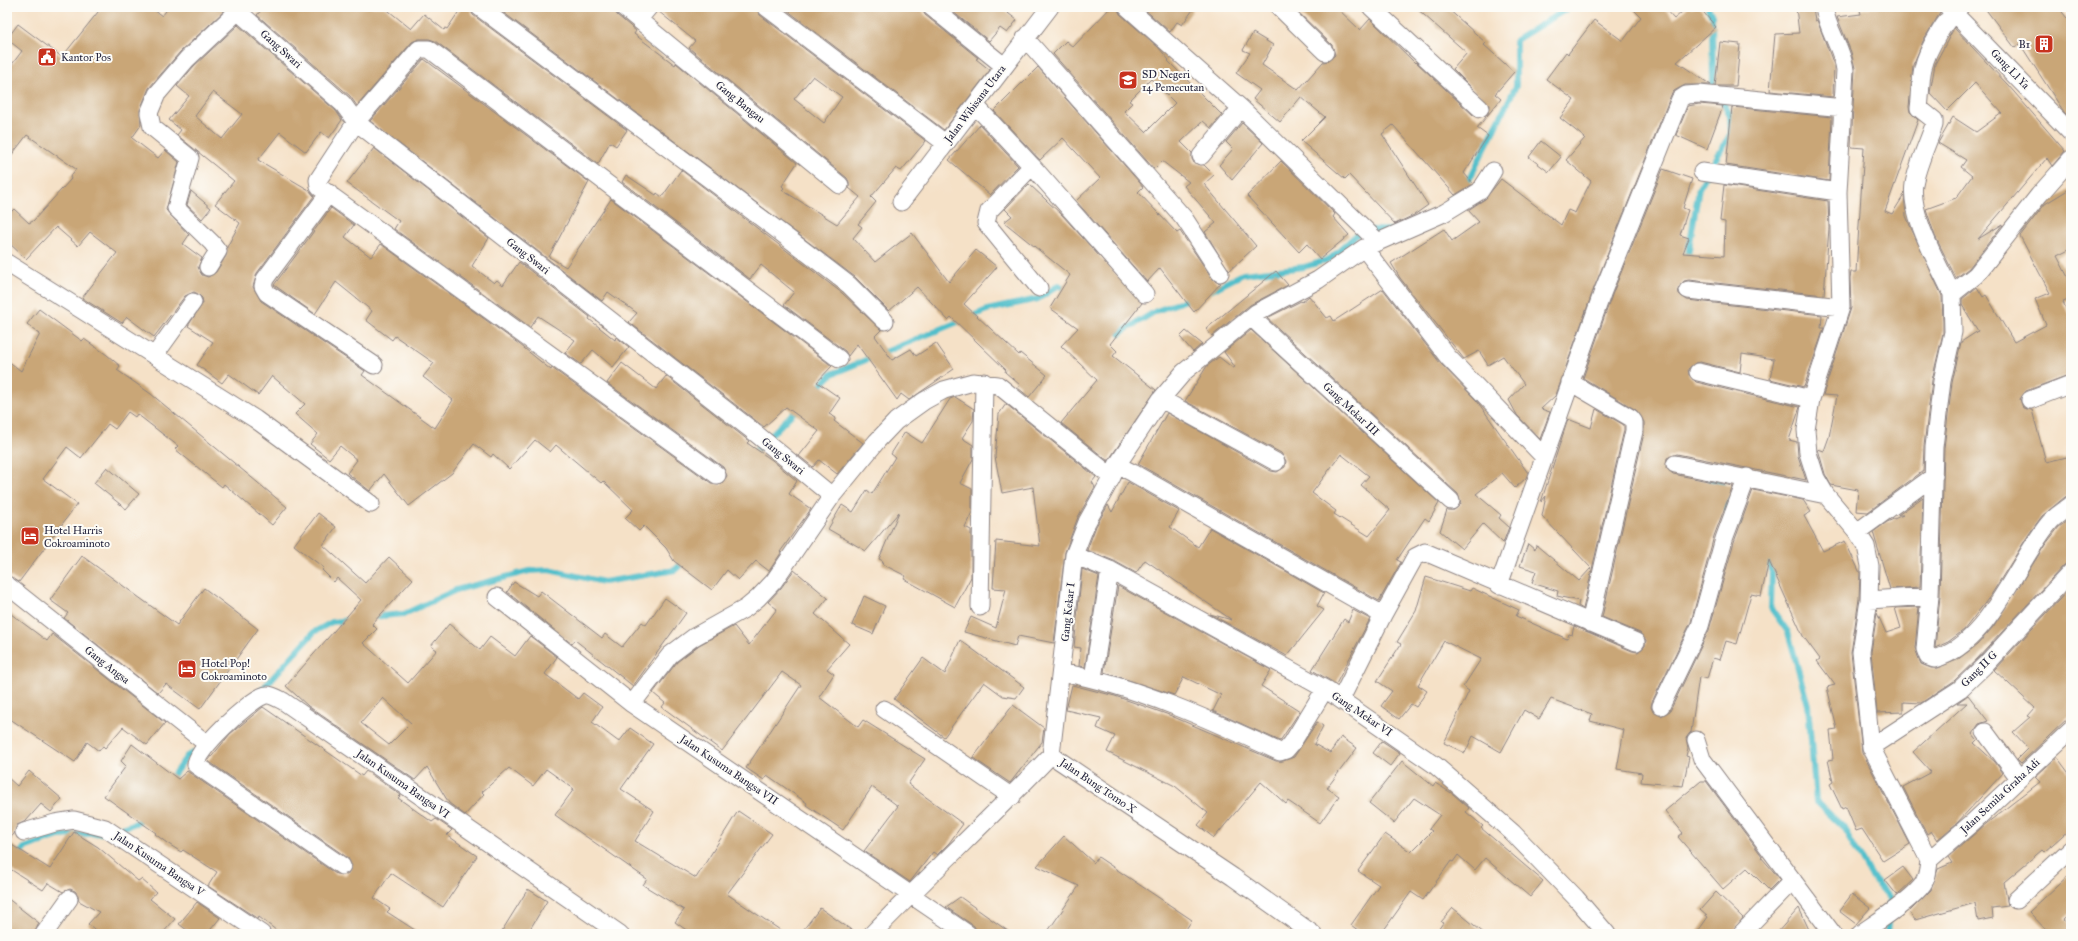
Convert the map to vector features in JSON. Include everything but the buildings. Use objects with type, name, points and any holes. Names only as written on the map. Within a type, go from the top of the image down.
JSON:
[{"type":"street","points":[[479,7],[790,240],[849,286],[885,321]]},
{"type":"street","name":"Gang Bangau","points":[[623,7],[644,13],[840,185]]},
{"type":"street","points":[[766,7],[945,143]]},
{"type":"street","points":[[931,7],[1004,66]]},
{"type":"street","name":"Jalan Wibisana Utara","points":[[901,202],[1050,7]]},
{"type":"street","points":[[1127,7],[1241,108],[1357,222],[1448,357],[1544,457]]},
{"type":"street","points":[[1279,7],[1325,52]]},
{"type":"street","points":[[1371,7],[1480,108]]},
{"type":"street","points":[[1824,7],[1831,34],[1844,64],[1844,108],[1838,192],[1842,307],[1811,399],[1806,430],[1808,454],[1816,478],[1826,495],[1857,532],[1866,546],[1870,566],[1869,600],[1861,652],[1871,747],[1929,860],[1928,874],[1923,885],[1860,934]]},
{"type":"street","points":[[208,267],[218,251],[212,243],[176,208],[190,158],[152,127],[149,113],[157,94],[187,59],[236,9]]},
{"type":"street","name":"Gang Swari","points":[[236,9],[343,104],[356,122],[750,428],[832,496]]},
{"type":"street","points":[[1953,9],[1927,55],[1923,69],[1919,108],[1934,120],[1934,125],[1914,183],[1913,195],[1919,222],[1952,294],[1953,332],[1942,381],[1936,419],[1930,596],[1926,653],[1928,657],[1934,659],[1952,652],[1967,641],[1984,624],[2025,557],[2050,521],[2071,505]]},
{"type":"street","name":"Gang Ll Ya","points":[[1953,9],[2071,133]]},
{"type":"street","points":[[1026,38],[1184,218],[1220,273]]},
{"type":"street","points":[[717,475],[319,187],[318,180],[356,122],[419,49],[429,49],[839,359]]},
{"type":"street","points":[[1499,585],[1603,291],[1680,99],[1686,95],[1699,94],[1844,108]]},
{"type":"street","points":[[975,105],[1032,166],[1145,294]]},
{"type":"street","points":[[1201,156],[1241,108]]},
{"type":"street","points":[[1952,294],[1976,276],[2039,195],[2071,159]]},
{"type":"street","points":[[1032,166],[989,211],[986,223],[1039,288]]},
{"type":"street","name":"Gang Kekar I","points":[[1051,755],[1074,554],[1087,522],[1114,471],[1161,399],[1184,372],[1265,306],[1318,280],[1371,242],[1444,213],[1476,194],[1483,187],[1493,171]]},
{"type":"street","points":[[1702,172],[1838,192]]},
{"type":"street","points":[[329,193],[265,279],[263,286],[267,292],[374,365]]},
{"type":"street","points":[[7,263],[255,419],[371,504]]},
{"type":"street","points":[[1688,290],[1842,307]]},
{"type":"street","points":[[155,355],[193,302]]},
{"type":"street","name":"Gang Mekar III","points":[[1251,317],[1451,501]]},
{"type":"street","points":[[1698,372],[1811,399]]},
{"type":"street","points":[[632,704],[670,655],[694,637],[746,608],[774,582],[832,496],[896,421],[924,400],[944,390],[973,382],[984,382],[998,385],[1114,471],[1140,477],[1383,615]]},
{"type":"street","points":[[980,607],[984,382]]},
{"type":"street","points":[[1570,382],[1631,418],[1634,422],[1634,431],[1590,623]]},
{"type":"street","points":[[2030,400],[2071,384]]},
{"type":"street","points":[[1161,399],[1276,462]]},
{"type":"street","points":[[1675,464],[1747,477],[1826,495]]},
{"type":"street","points":[[1857,532],[1934,476]]},
{"type":"street","points":[[1661,706],[1700,626],[1724,539],[1747,477]]},
{"type":"street","points":[[1341,699],[1383,615],[1415,557],[1425,552],[1499,585],[1636,642]]},
{"type":"street","name":"Gang Mekar VI","points":[[1074,554],[1110,570],[1325,689],[1435,765],[1513,833],[1576,898],[1607,934]]},
{"type":"street","points":[[1093,678],[1110,570]]},
{"type":"street","name":"Gang II G","points":[[1871,747],[1960,689],[1984,666],[2071,572]]},
{"type":"street","name":"Gang Angsa","points":[[7,585],[207,744]]},
{"type":"street","name":"Jalan Kusuma Bangsa VII","points":[[497,596],[632,704],[968,934]]},
{"type":"street","points":[[1869,600],[1930,596]]},
{"type":"street","points":[[1061,672],[1093,678],[1146,695],[1212,721],[1280,752],[1286,750],[1292,743],[1325,689]]},
{"type":"street","name":"Jalan Kusuma Bangsa VI","points":[[342,866],[196,765],[196,762],[207,744],[251,703],[264,695],[272,696],[620,934]]},
{"type":"street","points":[[884,709],[1012,797]]},
{"type":"street","name":"Jalan Semila Graha Adi","points":[[1929,860],[1973,822],[2071,730]]},
{"type":"street","points":[[1984,732],[2019,778]]},
{"type":"street","points":[[1696,740],[1702,759],[1833,934]]},
{"type":"street","name":"Jalan Bung Tomo X","points":[[872,934],[911,894],[1012,797],[1051,755],[1227,872],[1313,934]]},
{"type":"street","name":"Jalan Kusuma Bangsa V","points":[[24,832],[55,823],[74,820],[112,831],[262,934]]},
{"type":"street","points":[[2016,900],[2071,849]]},
{"type":"street","points":[[1741,934],[1793,880]]},
{"type":"street","points":[[44,934],[69,899]]},
{"type":"waterway","points":[[1448,203],[1468,182],[1516,86],[1516,40],[1570,7]]},
{"type":"waterway","points":[[1687,261],[1699,188],[1731,133],[1730,115],[1713,83],[1712,16],[1708,7]]},
{"type":"waterway","points":[[1210,291],[1243,274],[1304,267],[1330,259],[1362,230],[1389,230]]},
{"type":"waterway","points":[[816,390],[832,374],[987,310],[1038,299],[1059,285],[1069,293]]},
{"type":"waterway","points":[[1114,328],[1120,333],[1156,311],[1192,298]]},
{"type":"waterway","points":[[751,455],[799,407]]},
{"type":"waterway","points":[[1708,477],[1723,485],[1728,512],[1747,528]]},
{"type":"waterway","points":[[1770,559],[1772,571],[1771,608],[1788,632],[1808,705],[1816,801],[1843,827],[1871,876],[1890,898],[1887,934]]},
{"type":"waterway","points":[[371,617],[404,614],[456,590],[529,571],[549,570],[604,582],[675,570],[686,560]]},
{"type":"waterway","points":[[259,693],[314,632],[332,622],[350,620]]},
{"type":"waterway","points":[[169,781],[187,756],[198,751]]},
{"type":"waterway","points":[[114,831],[141,821],[144,816]]},
{"type":"waterway","points":[[7,872],[24,848],[59,836],[101,833]]},
{"type":"place","name":"B1","points":[[2044,44]]},
{"type":"place","name":"Kantor Pos","points":[[47,57]]},
{"type":"place","name":"SD Negeri 14 Pemecutan","points":[[1128,80]]},
{"type":"place","name":"Hotel Harris Cokroaminoto","points":[[30,536]]},
{"type":"place","name":"Hotel Pop! Cokroaminoto","points":[[187,669]]}]
